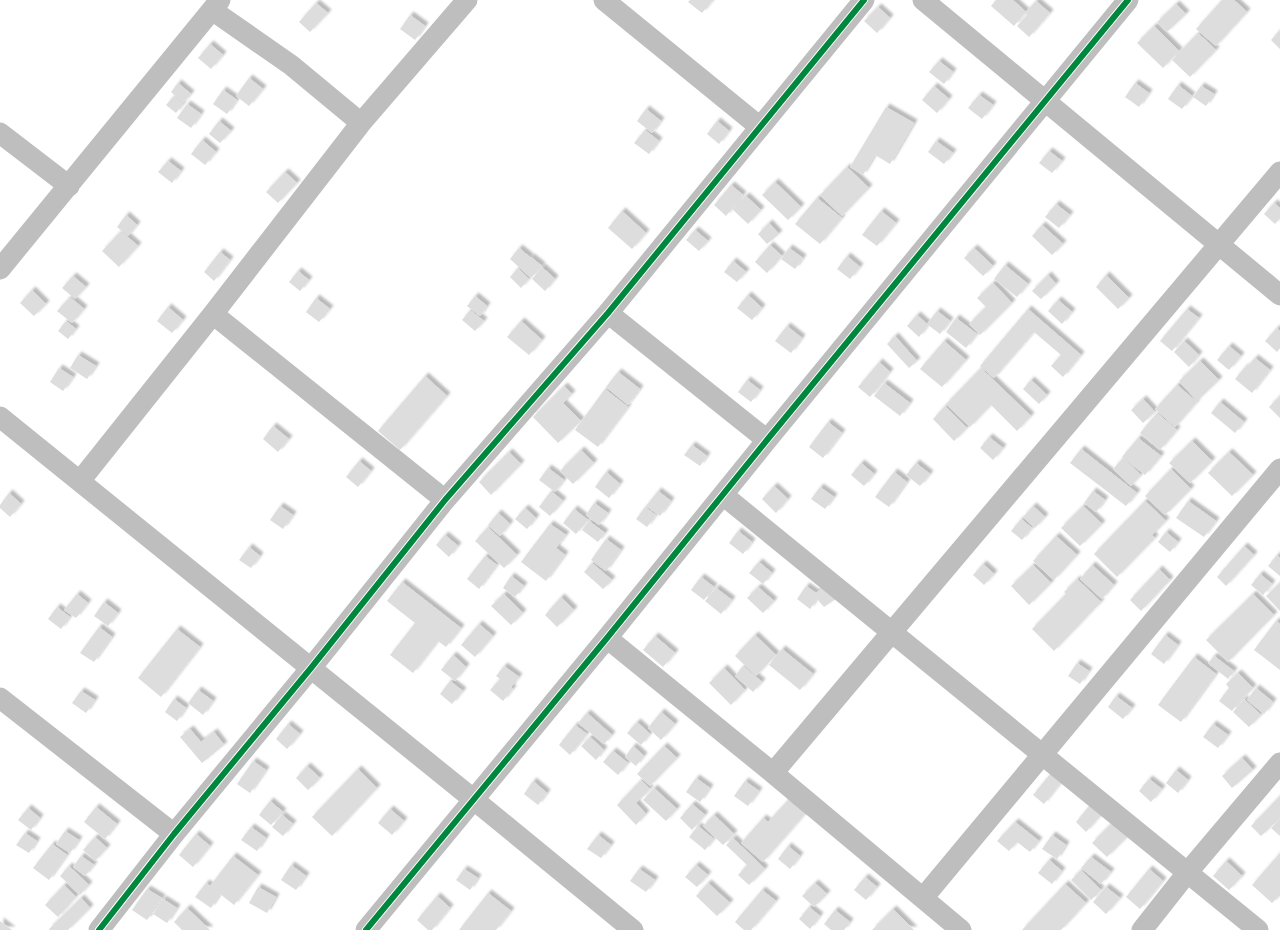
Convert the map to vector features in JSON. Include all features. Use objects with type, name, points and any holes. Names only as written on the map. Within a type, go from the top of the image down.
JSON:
[{"type":"street","points":[[80,481],[213,314],[361,123],[467,0]]},
{"type":"street","points":[[604,0],[760,127]]},
{"type":"street","points":[[99,930],[174,834],[311,668],[445,500],[608,313],[864,0]]},
{"type":"street","points":[[923,0],[1280,295]]},
{"type":"street","points":[[366,930],[607,638],[766,440],[1128,0]]},
{"type":"street","points":[[0,269],[216,5],[361,123]]},
{"type":"street","points":[[0,133],[69,186]]},
{"type":"street","points":[[773,774],[1280,172]]},
{"type":"street","points":[[608,313],[766,440]]},
{"type":"street","points":[[213,314],[445,500]]},
{"type":"street","points":[[0,417],[633,930]]},
{"type":"street","points":[[923,898],[1280,469]]},
{"type":"street","points":[[723,495],[892,631],[1042,756],[1258,930]]},
{"type":"street","points":[[607,638],[961,930]]},
{"type":"street","points":[[0,698],[174,834]]},
{"type":"street","points":[[1142,930],[1187,873],[1280,763]]},
{"type":"building","points":[[690,0],[713,0],[702,13],[688,2]]},
{"type":"building","points":[[996,0],[1013,0],[1026,12],[1036,1],[1050,13],[1029,37],[1017,26],[1027,15],[1025,13],[1014,26],[991,6]]},
{"type":"building","points":[[1222,0],[1234,0],[1247,12],[1216,46],[1196,29]]},
{"type":"building","points":[[316,3],[328,13],[310,32],[299,22]]},
{"type":"building","points":[[1176,4],[1186,14],[1167,32],[1157,22]]},
{"type":"building","points":[[878,7],[890,18],[877,33],[864,21]]},
{"type":"building","points":[[410,15],[425,26],[415,40],[400,29]]},
{"type":"building","points":[[1154,26],[1179,51],[1163,68],[1137,43]]},
{"type":"building","points":[[1280,30],[1280,49],[1271,40]]},
{"type":"building","points":[[1198,33],[1216,50],[1190,77],[1172,60]]},
{"type":"building","points":[[210,44],[223,55],[211,69],[198,58]]},
{"type":"building","points":[[939,61],[953,72],[944,84],[929,72]]},
{"type":"building","points":[[249,78],[263,89],[249,106],[236,96]]},
{"type":"building","points":[[178,83],[191,94],[183,103],[171,92]]},
{"type":"building","points":[[1135,83],[1149,93],[1139,107],[1125,97]]},
{"type":"building","points":[[1178,85],[1192,96],[1182,109],[1168,99]]},
{"type":"building","points":[[934,86],[949,99],[937,113],[922,100]]},
{"type":"building","points":[[1201,86],[1214,94],[1206,106],[1193,97]]},
{"type":"building","points":[[223,90],[237,100],[227,114],[213,104]]},
{"type":"building","points":[[979,95],[993,105],[982,119],[968,108]]},
{"type":"building","points":[[174,96],[183,104],[176,113],[166,105]]},
{"type":"building","points":[[187,104],[201,114],[191,128],[177,118]]},
{"type":"building","points":[[886,107],[914,123],[890,164],[875,155],[863,175],[850,167]]},
{"type":"building","points":[[646,109],[661,121],[652,133],[637,121]]},
{"type":"building","points":[[219,121],[231,131],[220,143],[209,134]]},
{"type":"building","points":[[717,121],[729,131],[719,144],[707,134]]},
{"type":"building","points":[[645,130],[659,141],[649,154],[634,143]]},
{"type":"building","points":[[202,140],[216,152],[205,165],[191,154]]},
{"type":"building","points":[[936,141],[953,153],[944,164],[928,152]]},
{"type":"building","points":[[1049,151],[1062,161],[1052,173],[1039,163]]},
{"type":"building","points":[[168,161],[181,171],[172,183],[158,172]]},
{"type":"building","points":[[847,167],[869,188],[842,216],[820,195]]},
{"type":"building","points":[[285,172],[297,183],[278,203],[266,192]]},
{"type":"building","points":[[775,182],[801,207],[788,220],[762,195]]},
{"type":"building","points":[[731,185],[743,195],[726,216],[714,205]]},
{"type":"building","points":[[746,196],[761,210],[748,224],[732,209]]},
{"type":"building","points":[[817,198],[842,218],[820,244],[795,224]]},
{"type":"building","points":[[1274,203],[1280,208],[1280,218],[1275,224],[1264,214]]},
{"type":"building","points":[[1056,204],[1070,215],[1059,228],[1045,217]]},
{"type":"building","points":[[622,211],[646,233],[632,249],[608,228]]},
{"type":"building","points":[[881,211],[896,223],[877,246],[862,235]]},
{"type":"building","points":[[126,215],[137,225],[128,236],[117,227]]},
{"type":"building","points":[[769,223],[779,234],[767,244],[758,234]]},
{"type":"building","points":[[1042,225],[1063,244],[1052,255],[1032,236]]},
{"type":"building","points":[[695,230],[708,241],[699,251],[686,240]]},
{"type":"building","points":[[121,231],[138,246],[119,267],[102,251]]},
{"type":"building","points":[[770,245],[782,256],[767,273],[755,262]]},
{"type":"building","points":[[519,248],[530,257],[524,265],[531,257],[542,266],[531,278],[510,259]]},
{"type":"building","points":[[789,248],[803,258],[795,269],[781,259]]},
{"type":"building","points":[[974,248],[993,266],[983,276],[964,258]]},
{"type":"building","points":[[220,252],[230,260],[214,281],[204,272]]},
{"type":"building","points":[[847,256],[860,267],[850,279],[837,269]]},
{"type":"building","points":[[733,261],[746,272],[737,282],[724,272]]},
{"type":"building","points":[[1005,265],[1028,284],[1017,297],[994,279]]},
{"type":"building","points":[[542,267],[555,279],[545,291],[532,279]]},
{"type":"building","points":[[518,268],[529,279],[521,288],[510,277]]},
{"type":"building","points":[[298,271],[309,280],[300,291],[289,282]]},
{"type":"building","points":[[1048,275],[1056,284],[1041,299],[1032,291]]},
{"type":"building","points":[[1106,275],[1129,298],[1118,309],[1096,287]]},
{"type":"building","points":[[73,276],[86,287],[75,299],[62,288]]},
{"type":"building","points":[[993,283],[1012,303],[980,335],[969,324],[986,307],[977,298]]},
{"type":"building","points":[[32,290],[46,304],[34,316],[20,303]]},
{"type":"building","points":[[748,295],[762,308],[752,320],[737,308]]},
{"type":"building","points":[[475,296],[487,306],[480,316],[467,306]]},
{"type":"building","points":[[70,297],[84,309],[72,323],[57,311]]},
{"type":"building","points":[[316,298],[330,309],[319,322],[306,312]]},
{"type":"building","points":[[1058,300],[1072,312],[1062,324],[1048,311]]},
{"type":"building","points":[[168,307],[183,320],[172,333],[157,321]]},
{"type":"building","points":[[1028,309],[1081,355],[1063,377],[1051,366],[1061,355],[1034,332],[994,378],[980,366]]},
{"type":"building","points":[[1187,309],[1199,318],[1172,351],[1160,341]]},
{"type":"building","points":[[470,310],[484,321],[475,331],[462,320]]},
{"type":"building","points":[[937,311],[950,321],[940,334],[928,325],[919,337],[907,326],[917,315],[927,324]]},
{"type":"building","points":[[956,318],[977,334],[966,348],[946,332]]},
{"type":"building","points":[[66,321],[76,329],[68,339],[58,331]]},
{"type":"building","points":[[521,321],[542,340],[529,355],[507,337]]},
{"type":"building","points":[[787,326],[802,338],[791,353],[775,341]]},
{"type":"building","points":[[1277,328],[1280,331],[1280,348],[1277,352],[1265,341]]},
{"type":"building","points":[[895,336],[917,361],[909,368],[887,344]]},
{"type":"building","points":[[944,341],[966,360],[942,387],[920,369]]},
{"type":"building","points":[[1184,341],[1199,355],[1189,367],[1174,352]]},
{"type":"building","points":[[1229,346],[1241,356],[1229,370],[1217,360]]},
{"type":"building","points":[[78,355],[96,366],[87,379],[70,368]]},
{"type":"building","points":[[1255,358],[1270,370],[1252,393],[1235,379]]},
{"type":"building","points":[[1200,361],[1219,380],[1197,401],[1179,381]]},
{"type":"building","points":[[879,362],[890,372],[870,397],[858,387]]},
{"type":"building","points":[[59,368],[73,377],[63,391],[50,382]]},
{"type":"building","points":[[981,368],[1031,416],[1017,431],[991,405],[970,427],[946,404]]},
{"type":"building","points":[[618,372],[640,389],[628,405],[606,387]]},
{"type":"building","points":[[425,376],[447,396],[400,450],[378,431]]},
{"type":"building","points":[[747,380],[760,390],[751,402],[738,392]]},
{"type":"building","points":[[1031,380],[1047,395],[1039,404],[1023,389]]},
{"type":"building","points":[[884,383],[910,403],[900,416],[874,396]]},
{"type":"building","points":[[1177,385],[1197,402],[1175,427],[1155,409]]},
{"type":"building","points":[[564,386],[572,394],[563,403],[581,421],[558,443],[533,417]]},
{"type":"building","points":[[605,389],[628,407],[598,447],[575,430]]},
{"type":"building","points":[[1279,397],[1280,398],[1280,418],[1269,407]]},
{"type":"building","points":[[1143,399],[1155,412],[1143,423],[1131,410]]},
{"type":"building","points":[[1220,402],[1244,422],[1235,433],[1211,413]]},
{"type":"building","points":[[945,406],[967,428],[954,441],[933,419]]},
{"type":"building","points":[[1157,413],[1177,430],[1160,450],[1140,433]]},
{"type":"building","points":[[828,422],[842,433],[823,458],[809,447]]},
{"type":"building","points":[[273,426],[289,439],[278,452],[263,439]]},
{"type":"building","points":[[989,437],[1003,448],[993,460],[980,448]]},
{"type":"building","points":[[1138,438],[1161,456],[1145,475],[1122,457]]},
{"type":"building","points":[[1192,441],[1212,461],[1190,483],[1169,463]]},
{"type":"building","points":[[692,445],[707,456],[700,466],[684,455]]},
{"type":"building","points":[[1081,449],[1137,493],[1126,506],[1070,463]]},
{"type":"building","points":[[581,450],[594,463],[573,484],[560,471]]},
{"type":"building","points":[[509,452],[521,464],[491,495],[479,482]]},
{"type":"building","points":[[1229,452],[1253,475],[1232,496],[1208,473]]},
{"type":"building","points":[[1123,458],[1141,475],[1131,486],[1113,469]]},
{"type":"building","points":[[359,461],[371,471],[358,487],[346,477]]},
{"type":"building","points":[[861,463],[874,474],[864,486],[851,475]]},
{"type":"building","points":[[916,463],[930,474],[920,486],[906,475]]},
{"type":"building","points":[[548,468],[564,480],[555,492],[539,480]]},
{"type":"building","points":[[1171,469],[1191,489],[1165,515],[1145,496]]},
{"type":"building","points":[[606,472],[620,484],[609,498],[595,487]]},
{"type":"building","points":[[894,472],[907,482],[889,507],[875,497]]},
{"type":"building","points":[[774,486],[788,499],[776,513],[762,499]]},
{"type":"building","points":[[820,487],[834,497],[825,509],[811,499]]},
{"type":"building","points":[[551,491],[563,501],[550,516],[539,507]]},
{"type":"building","points":[[658,491],[671,501],[660,516],[646,506]]},
{"type":"building","points":[[1093,491],[1105,500],[1096,512],[1084,503]]},
{"type":"building","points":[[9,493],[21,504],[10,517],[0,508],[0,505]]},
{"type":"building","points":[[1145,501],[1166,521],[1152,535],[1155,538],[1117,577],[1094,554]]},
{"type":"building","points":[[1188,501],[1216,521],[1204,537],[1176,518]]},
{"type":"building","points":[[594,503],[608,513],[599,525],[586,515]]},
{"type":"building","points":[[280,506],[293,515],[283,529],[270,520]]},
{"type":"building","points":[[1033,506],[1045,517],[1035,528],[1023,517]]},
{"type":"building","points":[[1083,506],[1102,524],[1080,546],[1061,528]]},
{"type":"building","points":[[645,507],[656,515],[647,527],[636,519]]},
{"type":"building","points":[[525,508],[536,518],[527,529],[515,519]]},
{"type":"building","points":[[574,509],[588,520],[576,534],[563,523]]},
{"type":"building","points":[[498,513],[510,524],[500,536],[488,525]]},
{"type":"building","points":[[1021,519],[1032,528],[1022,540],[1011,531]]},
{"type":"building","points":[[589,521],[605,533],[598,542],[582,530]]},
{"type":"building","points":[[550,524],[566,535],[556,548],[565,555],[546,581],[521,562]]},
{"type":"building","points":[[488,527],[517,555],[504,568],[475,541]]},
{"type":"building","points":[[738,531],[752,542],[743,554],[729,543]]},
{"type":"building","points":[[1166,532],[1178,542],[1170,552],[1158,542]]},
{"type":"building","points":[[445,535],[458,546],[449,557],[436,545]]},
{"type":"building","points":[[1056,536],[1077,555],[1054,580],[1033,561]]},
{"type":"building","points":[[606,539],[621,550],[606,571],[591,560]]},
{"type":"building","points":[[1244,546],[1254,555],[1226,586],[1217,577]]},
{"type":"building","points":[[249,547],[260,556],[251,568],[239,560]]},
{"type":"building","points":[[1277,555],[1280,558],[1280,576],[1268,566]]},
{"type":"building","points":[[485,556],[497,565],[479,589],[467,579]]},
{"type":"building","points":[[759,562],[772,573],[763,584],[749,573]]},
{"type":"building","points":[[592,563],[612,580],[603,589],[584,572]]},
{"type":"building","points":[[983,564],[994,574],[984,585],[973,575]]},
{"type":"building","points":[[1033,565],[1051,583],[1029,605],[1011,586]]},
{"type":"building","points":[[1092,565],[1114,585],[1102,599],[1080,579]]},
{"type":"building","points":[[1159,569],[1170,580],[1141,611],[1130,600]]},
{"type":"building","points":[[1260,574],[1272,584],[1263,595],[1251,585]]},
{"type":"building","points":[[511,576],[524,586],[515,597],[503,588]]},
{"type":"building","points":[[701,577],[714,587],[704,600],[691,590]]},
{"type":"building","points":[[1077,579],[1101,602],[1054,651],[1032,629],[1066,594],[1064,592]]},
{"type":"building","points":[[402,582],[461,628],[446,647],[438,641],[413,673],[390,655],[415,623],[387,601]]},
{"type":"building","points":[[1280,583],[1280,611],[1266,596]]},
{"type":"building","points":[[827,585],[837,598],[824,607],[817,599],[810,609],[797,599],[806,586],[816,593]]},
{"type":"building","points":[[758,587],[774,601],[763,613],[747,598]]},
{"type":"building","points":[[716,588],[732,600],[721,614],[705,601]]},
{"type":"building","points":[[77,594],[88,603],[76,618],[64,610]]},
{"type":"building","points":[[504,594],[523,613],[511,625],[491,606]]},
{"type":"building","points":[[1253,594],[1274,615],[1228,662],[1206,640]]},
{"type":"building","points":[[561,597],[574,610],[557,627],[545,615]]},
{"type":"building","points":[[104,602],[118,613],[108,626],[94,616]]},
{"type":"building","points":[[57,607],[70,617],[61,629],[48,619]]},
{"type":"building","points":[[1276,621],[1280,624],[1280,670],[1254,650]]},
{"type":"building","points":[[479,624],[493,636],[475,657],[461,645]]},
{"type":"building","points":[[99,627],[112,637],[94,662],[80,653]]},
{"type":"building","points":[[177,629],[200,647],[161,697],[138,678]]},
{"type":"building","points":[[755,635],[776,655],[756,676],[735,656]]},
{"type":"building","points":[[1165,635],[1178,645],[1164,664],[1151,654]]},
{"type":"building","points":[[655,636],[675,653],[663,667],[643,650]]},
{"type":"building","points":[[782,649],[813,674],[800,690],[769,665]]},
{"type":"building","points":[[453,655],[466,667],[455,681],[441,670]]},
{"type":"building","points":[[1214,656],[1234,671],[1228,679],[1208,663]]},
{"type":"building","points":[[1194,657],[1216,674],[1181,722],[1158,705]]},
{"type":"building","points":[[1077,663],[1089,671],[1080,684],[1068,676]]},
{"type":"building","points":[[504,666],[519,677],[511,687],[513,689],[503,701],[490,690],[500,679],[496,676]]},
{"type":"building","points":[[743,666],[762,682],[753,692],[735,676]]},
{"type":"building","points":[[724,668],[745,690],[731,705],[709,683]]},
{"type":"building","points":[[1238,673],[1253,688],[1232,711],[1219,701],[1229,688],[1226,684]]},
{"type":"building","points":[[450,681],[463,691],[452,704],[440,694]]},
{"type":"building","points":[[1256,688],[1273,702],[1264,714],[1247,700]]},
{"type":"building","points":[[198,690],[213,701],[203,715],[188,703]]},
{"type":"building","points":[[81,691],[95,700],[86,713],[72,703]]},
{"type":"building","points":[[1116,696],[1132,708],[1123,719],[1108,707]]},
{"type":"building","points":[[174,699],[186,708],[177,721],[165,712]]},
{"type":"building","points":[[1244,699],[1261,715],[1249,727],[1233,712]]},
{"type":"building","points":[[661,712],[675,724],[661,740],[648,728]]},
{"type":"building","points":[[587,713],[612,735],[604,744],[578,723]]},
{"type":"building","points":[[637,722],[650,734],[641,745],[627,733]]},
{"type":"building","points":[[288,724],[300,734],[287,749],[276,739]]},
{"type":"building","points":[[1213,724],[1228,735],[1218,748],[1203,737]]},
{"type":"building","points":[[575,725],[587,734],[570,755],[559,745]]},
{"type":"building","points":[[190,729],[201,742],[214,732],[224,745],[202,763],[180,737]]},
{"type":"building","points":[[590,737],[604,750],[596,760],[581,746]]},
{"type":"building","points":[[633,746],[644,756],[636,766],[625,757]]},
{"type":"building","points":[[664,746],[677,758],[650,786],[637,774]]},
{"type":"building","points":[[613,751],[628,763],[618,775],[603,762]]},
{"type":"building","points":[[1242,758],[1253,770],[1232,788],[1222,776]]},
{"type":"building","points":[[253,761],[266,770],[250,793],[237,784]]},
{"type":"building","points":[[307,766],[320,778],[308,790],[296,778]]},
{"type":"building","points":[[358,769],[377,788],[332,836],[312,817]]},
{"type":"building","points":[[1176,770],[1188,780],[1178,793],[1166,783]]},
{"type":"building","points":[[1051,773],[1062,781],[1044,804],[1033,795]]},
{"type":"building","points":[[696,778],[710,788],[700,802],[686,792]]},
{"type":"building","points":[[1149,779],[1162,789],[1151,802],[1139,791]]},
{"type":"building","points":[[641,780],[650,789],[636,803],[646,814],[636,825],[617,805]]},
{"type":"building","points":[[533,781],[547,793],[538,805],[524,794]]},
{"type":"building","points":[[745,781],[759,791],[748,806],[734,796]]},
{"type":"building","points":[[654,788],[677,809],[666,821],[643,800]]},
{"type":"building","points":[[1280,796],[1280,818],[1261,836],[1251,826]]},
{"type":"building","points":[[788,800],[805,814],[763,862],[741,843],[763,818],[768,822]]},
{"type":"building","points":[[270,801],[283,812],[271,825],[259,815]]},
{"type":"building","points":[[692,804],[705,815],[692,830],[680,818]]},
{"type":"building","points":[[1090,805],[1101,815],[1086,832],[1076,822]]},
{"type":"building","points":[[96,807],[117,824],[105,839],[84,822]]},
{"type":"building","points":[[28,808],[40,818],[31,830],[18,820]]},
{"type":"building","points":[[390,809],[404,821],[392,835],[378,823]]},
{"type":"building","points":[[282,815],[293,824],[283,836],[272,827]]},
{"type":"building","points":[[714,815],[734,834],[723,845],[703,826]]},
{"type":"building","points":[[1280,819],[1280,836],[1271,828]]},
{"type":"building","points":[[1015,822],[1039,841],[1030,852],[1017,842],[1009,851],[997,841]]},
{"type":"building","points":[[1112,823],[1127,837],[1107,857],[1092,843]]},
{"type":"building","points":[[698,826],[714,839],[705,850],[689,837]]},
{"type":"building","points":[[251,827],[266,838],[257,851],[241,840]]},
{"type":"building","points":[[65,831],[79,840],[70,853],[56,844]]},
{"type":"building","points":[[25,833],[37,841],[29,853],[16,845]]},
{"type":"building","points":[[196,834],[210,846],[193,867],[179,855]]},
{"type":"building","points":[[598,835],[611,845],[601,858],[587,849]]},
{"type":"building","points":[[1052,835],[1066,845],[1057,859],[1042,849]]},
{"type":"building","points":[[95,837],[107,848],[95,861],[83,850]]},
{"type":"building","points":[[733,838],[765,869],[749,885],[738,875],[747,865],[726,845]]},
{"type":"building","points":[[52,844],[67,855],[49,880],[33,868]]},
{"type":"building","points":[[788,846],[800,856],[790,869],[778,859]]},
{"type":"building","points":[[1280,853],[1280,895],[1272,903],[1252,885]]},
{"type":"building","points":[[81,856],[94,865],[85,876],[73,867]]},
{"type":"building","points":[[233,856],[258,875],[234,905],[220,894],[211,908],[195,897],[206,883],[210,886]]},
{"type":"building","points":[[1091,857],[1111,872],[1101,884],[1081,868]]},
{"type":"building","points":[[1049,860],[1062,871],[1052,884],[1038,873]]},
{"type":"building","points":[[1226,861],[1242,876],[1229,890],[1213,876]]},
{"type":"building","points":[[291,865],[306,876],[296,890],[281,880]]},
{"type":"building","points":[[696,865],[708,875],[697,887],[685,877]]},
{"type":"building","points":[[69,866],[89,885],[80,895],[60,876]]},
{"type":"building","points":[[464,869],[478,878],[470,890],[456,880]]},
{"type":"building","points":[[639,869],[655,880],[646,892],[630,881]]},
{"type":"building","points":[[1149,869],[1163,881],[1140,909],[1126,897]]},
{"type":"building","points":[[1081,870],[1101,890],[1091,900],[1071,880]]},
{"type":"building","points":[[865,877],[877,887],[866,900],[854,890]]},
{"type":"building","points":[[708,883],[730,903],[717,916],[696,896]]},
{"type":"building","points":[[815,883],[827,894],[814,907],[802,896]]},
{"type":"building","points":[[1065,884],[1086,903],[1061,930],[1022,930]]},
{"type":"building","points":[[64,885],[76,897],[58,917],[45,905]]},
{"type":"building","points":[[258,887],[276,897],[267,913],[249,903]]},
{"type":"building","points":[[1106,887],[1120,898],[1106,914],[1093,902]]},
{"type":"building","points":[[147,889],[162,898],[147,920],[132,910]]},
{"type":"building","points":[[762,890],[776,901],[751,930],[744,930],[735,922]]},
{"type":"building","points":[[488,893],[511,911],[496,930],[459,930]]},
{"type":"building","points":[[437,896],[450,908],[432,930],[428,930],[417,920]]},
{"type":"building","points":[[81,898],[90,908],[68,930],[49,929]]},
{"type":"building","points":[[163,899],[177,908],[167,923],[153,914]]},
{"type":"building","points":[[809,907],[820,916],[810,929],[799,919]]},
{"type":"building","points":[[187,908],[210,930],[182,930],[174,922]]},
{"type":"building","points":[[893,909],[914,930],[872,930]]},
{"type":"building","points":[[835,910],[850,922],[844,930],[831,930],[824,924]]},
{"type":"building","points":[[0,921],[12,930],[0,930]]},
{"type":"cycle path","points":[[99,930],[174,834],[311,668],[445,500],[608,313],[864,0]]},
{"type":"cycle path","points":[[366,930],[607,638],[767,440],[1128,0]]}]
